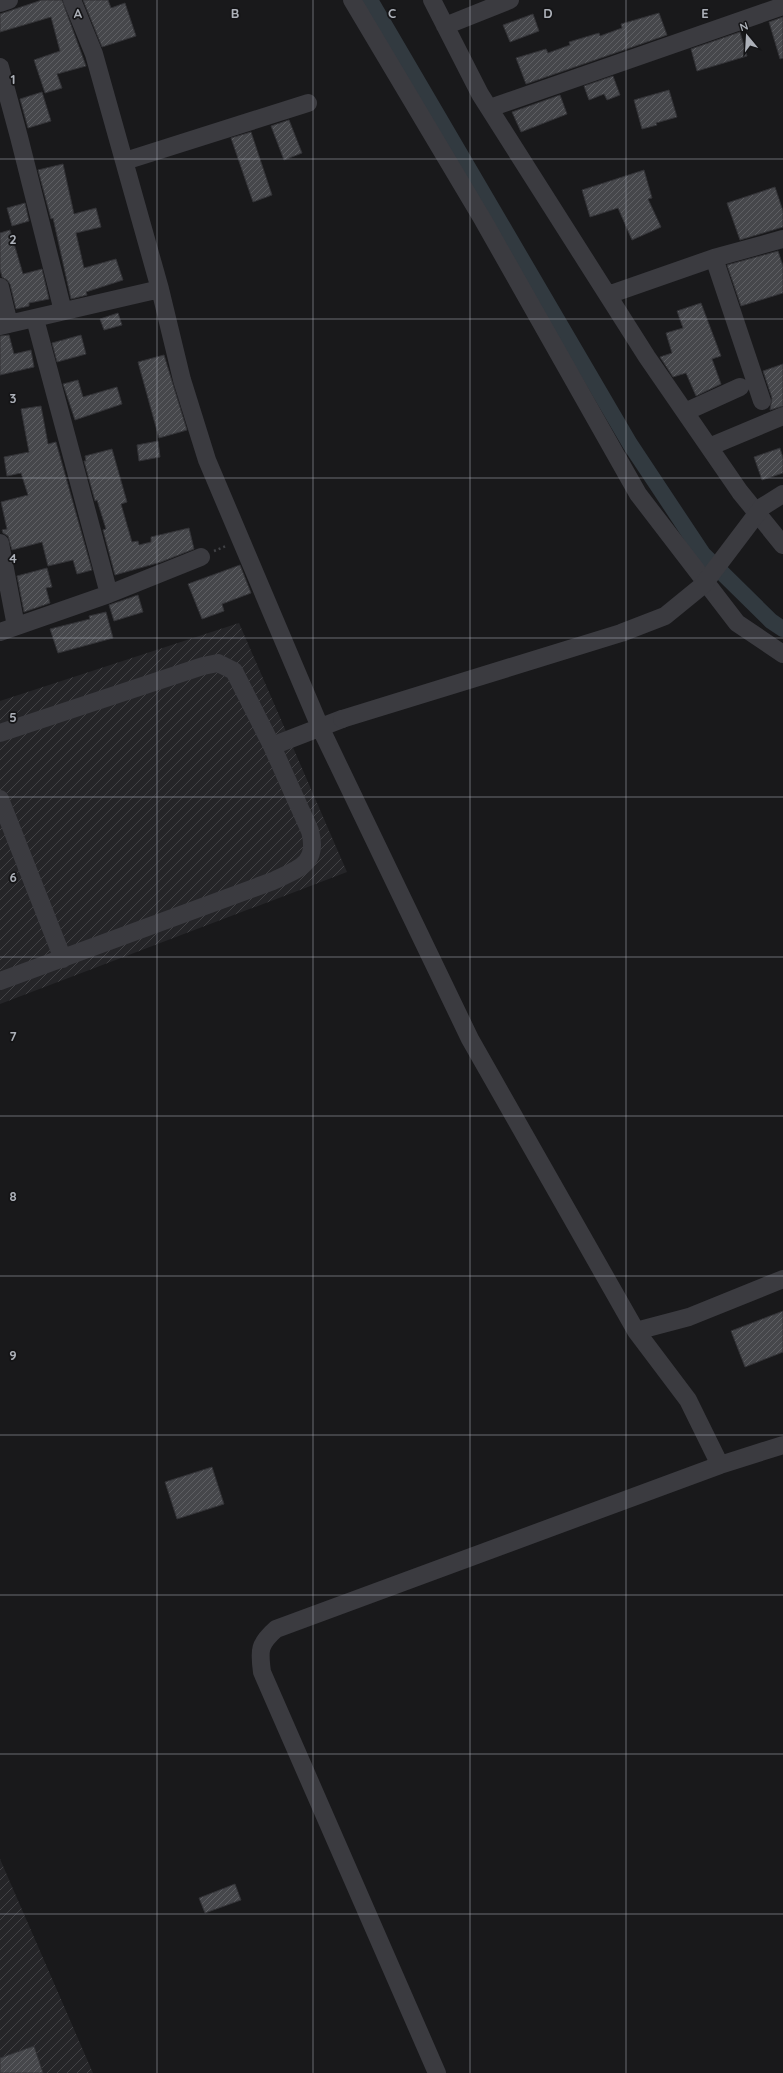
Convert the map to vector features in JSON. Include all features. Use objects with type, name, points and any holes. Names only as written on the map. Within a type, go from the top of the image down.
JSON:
[{"type":"street","points":[[0,3],[9,0]]},
{"type":"street","points":[[72,0],[94,54],[160,289],[182,380],[206,460],[320,727],[470,1039],[636,1331],[688,1400],[720,1465]]},
{"type":"street","points":[[352,0],[483,220],[638,494],[737,623],[783,654]]},
{"type":"street","points":[[432,0],[490,108],[608,295],[740,492],[783,545]]},
{"type":"street","points":[[445,26],[510,0]]},
{"type":"street","points":[[490,108],[783,6]]},
{"type":"street","points":[[0,67],[63,312]]},
{"type":"street","points":[[125,161],[308,103]]},
{"type":"street","points":[[608,295],[714,258],[783,239]]},
{"type":"street","points":[[714,258],[762,401]]},
{"type":"street","points":[[0,287],[5,325],[160,289]]},
{"type":"street","points":[[35,319],[108,594]]},
{"type":"street","points":[[685,412],[740,387]]},
{"type":"street","points":[[709,446],[783,416]]},
{"type":"street","points":[[272,746],[342,719],[621,633],[665,616],[703,585],[762,507],[783,494]]},
{"type":"street","points":[[0,543],[8,629],[108,594],[201,557]]},
{"type":"street","points":[[0,733],[203,666],[218,663],[234,671],[272,746],[310,832],[313,844],[310,858],[302,866],[273,881],[0,981]]},
{"type":"street","points":[[0,799],[63,959]]},
{"type":"street","points":[[636,1331],[689,1317],[783,1279]]},
{"type":"street","points":[[437,2073],[262,1672],[260,1652],[265,1639],[276,1629],[720,1465],[783,1445]]},
{"type":"path","points":[[201,557],[239,540]]},
{"type":"shaded area","points":[[239,623],[347,872],[0,1004],[0,701]]},
{"type":"shaded area","points":[[0,1859],[93,2073],[0,2073]]},
{"type":"building","points":[[42,0],[62,0],[86,66],[57,74],[62,88],[45,93],[34,60],[60,51],[51,17],[0,32],[0,14]]},
{"type":"building","points":[[83,0],[108,0],[111,8],[125,3],[136,36],[102,47]]},
{"type":"building","points":[[659,13],[667,35],[526,84],[516,58],[546,49],[548,53],[570,45],[569,42],[599,33],[600,36],[622,28],[621,24]]},
{"type":"building","points":[[533,14],[539,31],[510,42],[503,25]]},
{"type":"building","points":[[783,17],[783,58],[780,59],[769,22]]},
{"type":"building","points":[[740,32],[747,56],[697,71],[691,49]]},
{"type":"building","points":[[613,76],[620,95],[607,100],[604,94],[589,100],[584,86]]},
{"type":"building","points":[[669,90],[677,117],[642,129],[634,100]]},
{"type":"building","points":[[42,92],[51,121],[28,128],[20,99]]},
{"type":"building","points":[[560,95],[567,114],[521,132],[512,112]]},
{"type":"building","points":[[289,120],[302,153],[284,160],[271,126]]},
{"type":"building","points":[[251,132],[272,195],[253,202],[231,138]]},
{"type":"building","points":[[63,164],[74,214],[96,208],[101,227],[76,233],[84,268],[116,259],[123,280],[86,292],[87,295],[71,299],[53,218],[51,219],[38,170]]},
{"type":"building","points":[[644,170],[652,198],[648,199],[661,227],[632,240],[618,208],[590,217],[582,190]]},
{"type":"building","points":[[775,187],[783,211],[783,227],[740,240],[727,203]]},
{"type":"building","points":[[25,203],[29,221],[12,226],[7,208]]},
{"type":"building","points":[[10,230],[23,274],[42,269],[49,299],[29,303],[29,306],[16,309],[10,284],[2,277],[0,269],[0,233]]},
{"type":"building","points":[[778,251],[783,266],[783,293],[741,306],[727,265]]},
{"type":"building","points":[[701,303],[721,356],[712,359],[721,384],[696,396],[686,373],[673,377],[660,357],[672,353],[666,333],[683,328],[677,311]]},
{"type":"building","points":[[118,313],[122,325],[104,330],[100,319]]},
{"type":"building","points":[[9,335],[14,354],[31,350],[34,367],[0,375],[0,336]]},
{"type":"building","points":[[81,335],[86,354],[57,362],[52,343]]},
{"type":"building","points":[[164,355],[187,430],[159,438],[138,362]]},
{"type":"building","points":[[783,364],[783,406],[770,410],[772,398],[763,371]]},
{"type":"building","points":[[78,380],[83,397],[117,387],[122,404],[75,420],[63,384]]},
{"type":"building","points":[[41,406],[48,444],[56,442],[92,570],[77,574],[73,560],[48,566],[42,542],[12,550],[8,536],[3,533],[2,530],[7,529],[1,502],[28,495],[21,473],[7,476],[4,457],[29,452],[21,409]]},
{"type":"building","points":[[158,441],[160,457],[139,461],[137,445]]},
{"type":"building","points":[[780,448],[783,458],[783,473],[762,480],[754,457]]},
{"type":"building","points":[[112,449],[127,502],[121,504],[132,542],[138,541],[139,545],[151,542],[151,537],[189,528],[194,549],[161,562],[115,575],[103,530],[106,529],[97,500],[95,501],[84,461],[86,461],[85,456]]},
{"type":"building","points":[[240,565],[251,593],[222,604],[224,611],[202,619],[188,584]]},
{"type":"building","points":[[47,568],[52,587],[46,588],[50,603],[24,612],[17,576]]},
{"type":"building","points":[[138,595],[143,612],[114,621],[109,605]]},
{"type":"building","points":[[106,612],[113,638],[58,653],[50,629],[90,619],[89,616]]},
{"type":"building","points":[[783,1311],[783,1352],[745,1367],[731,1331]]},
{"type":"building","points":[[212,1467],[224,1504],[177,1519],[165,1482]]},
{"type":"building","points":[[235,1884],[241,1900],[205,1913],[199,1898]]},
{"type":"building","points":[[34,2046],[43,2073],[0,2073],[0,2058]]},
{"type":"waterway","points":[[370,0],[630,444],[703,554],[771,621],[783,629]]}]
